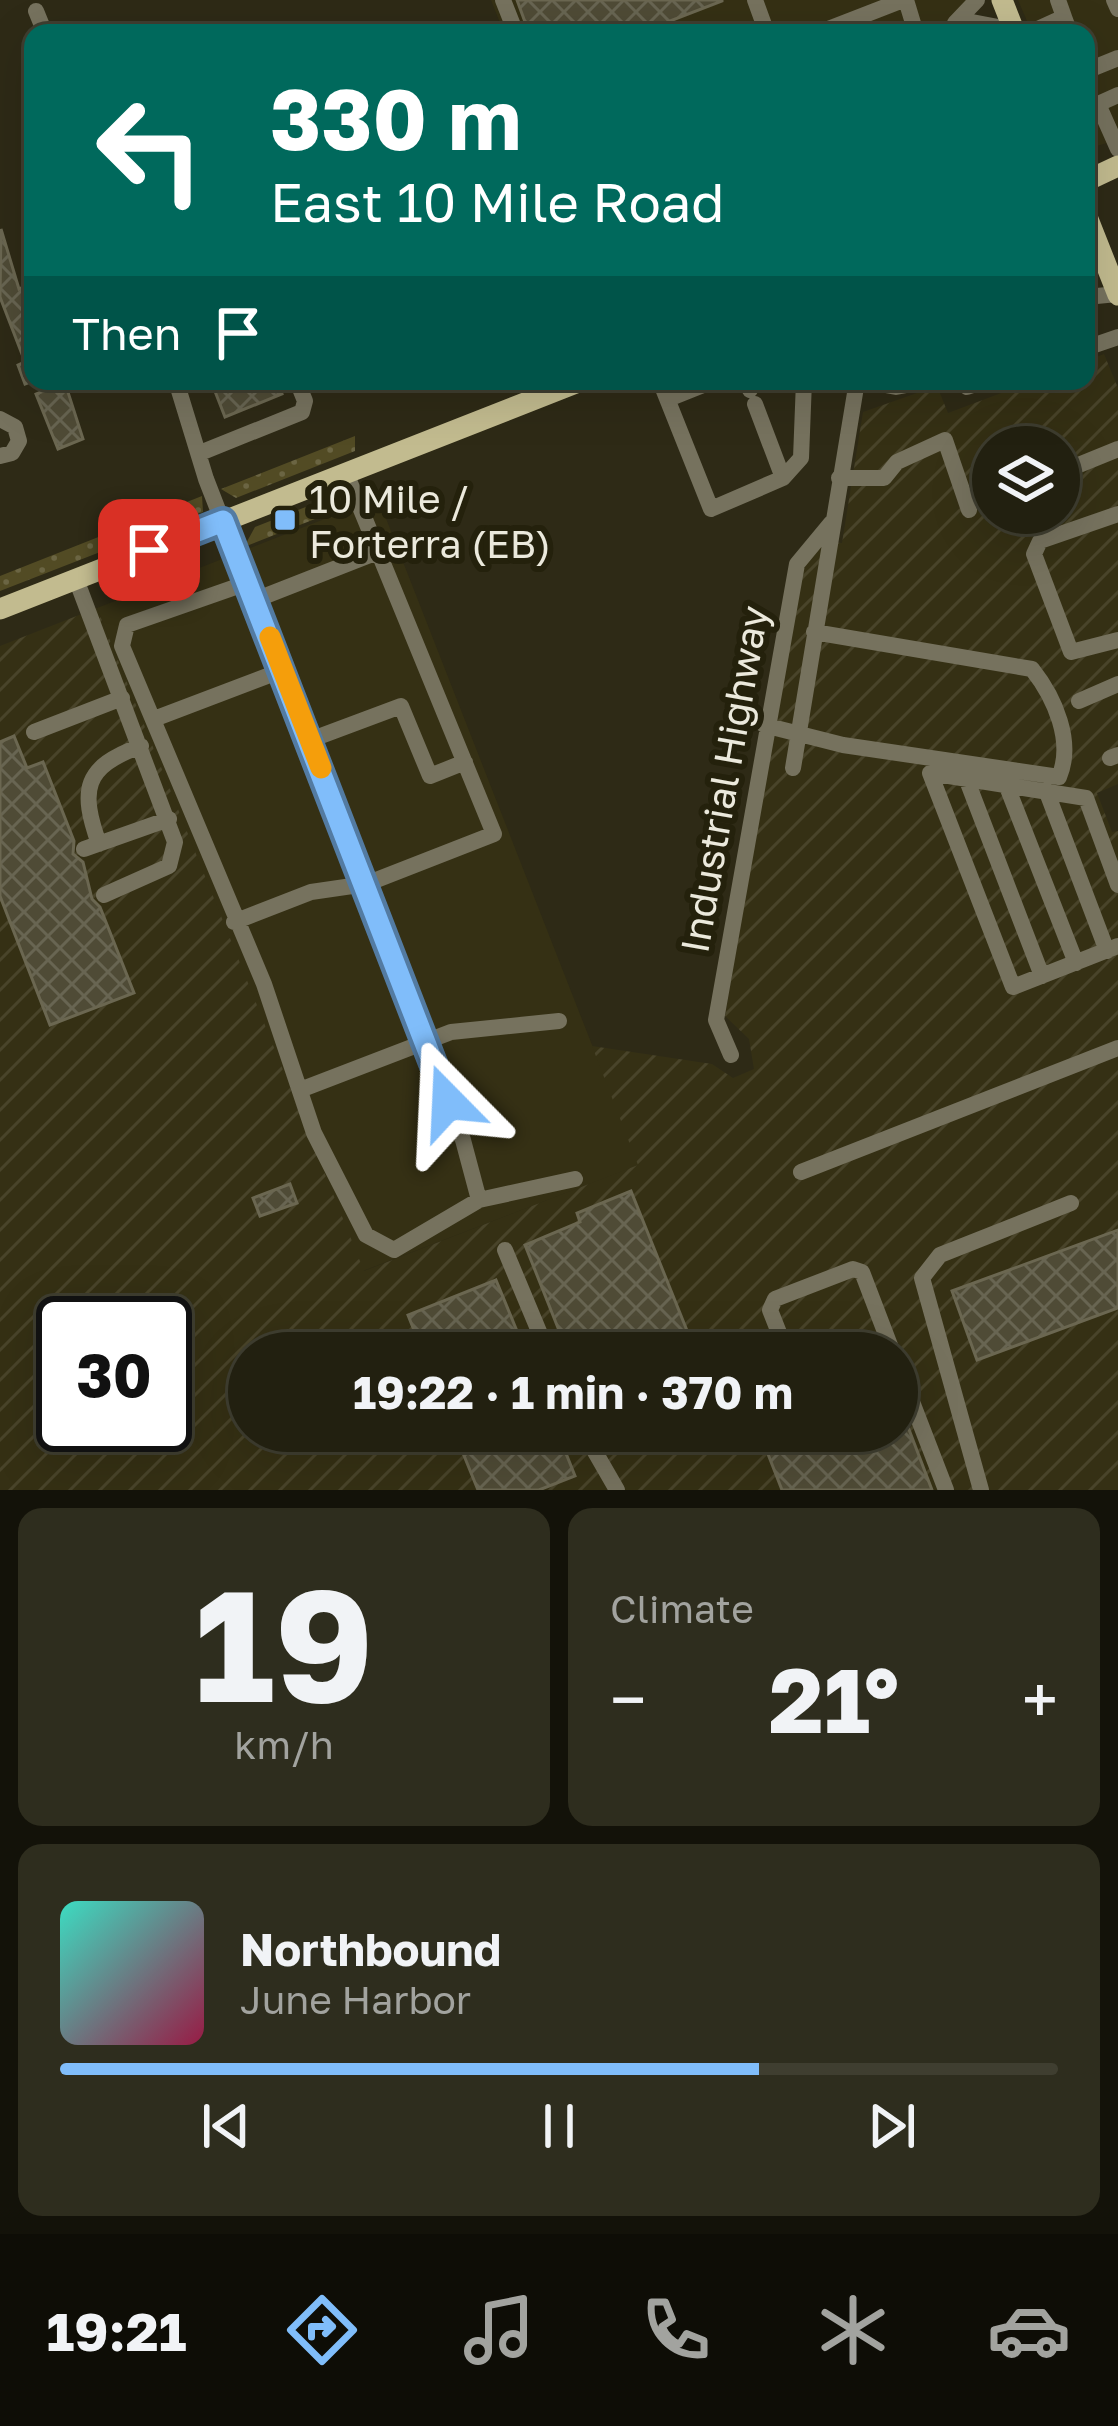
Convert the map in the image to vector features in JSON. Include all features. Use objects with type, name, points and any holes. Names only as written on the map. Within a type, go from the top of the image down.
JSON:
[{"type":"main road","points":[[1095,252],[1118,295]]},
{"type":"main road","points":[[0,609],[558,390]]},
{"type":"street","points":[[842,24],[905,0]]},
{"type":"street","points":[[954,24],[977,0]]},
{"type":"street","points":[[1114,0],[1118,9]]},
{"type":"street","points":[[37,11],[42,24]]},
{"type":"street","points":[[954,24],[993,24]]},
{"type":"street","points":[[1098,104],[1118,95]]},
{"type":"street","points":[[1095,97],[1118,149]]},
{"type":"street","points":[[179,390],[223,521],[448,1102],[479,1199]]},
{"type":"street","points":[[200,453],[302,412],[305,401],[301,390]]},
{"type":"street","points":[[664,390],[711,509],[783,478],[801,458],[804,390]]},
{"type":"street","points":[[668,399],[690,390]]},
{"type":"street","name":"Industrial Highway","points":[[793,768],[831,523],[858,390]]},
{"type":"street","points":[[750,392],[783,478]]},
{"type":"street","points":[[0,419],[15,427],[20,441],[12,453],[0,456]]},
{"type":"street","points":[[839,478],[884,478],[896,462],[945,440],[969,510]]},
{"type":"street","points":[[1080,464],[1118,449]]},
{"type":"street","points":[[234,922],[310,892],[366,884],[494,834],[346,473]]},
{"type":"street","points":[[1118,514],[1040,541],[1034,554],[1071,652],[1118,640]]},
{"type":"street","name":"Industrial Highway","points":[[731,1055],[716,1021],[764,724],[797,564],[831,523]]},
{"type":"street","points":[[380,551],[127,625],[122,646],[263,984],[314,1133],[366,1235],[394,1250],[479,1199],[575,1179]]},
{"type":"street","points":[[76,579],[169,819],[176,852],[169,866],[104,895]]},
{"type":"street","points":[[764,724],[843,745],[1059,777],[1066,761],[1060,720],[1032,669],[814,632]]},
{"type":"street","points":[[154,719],[283,670]]},
{"type":"street","points":[[1079,701],[1118,684]]},
{"type":"street","points":[[34,732],[122,698]]},
{"type":"street","points":[[310,740],[401,706],[430,776],[465,762]]},
{"type":"street","points":[[141,746],[105,764],[89,782],[86,806],[91,846],[169,819]]},
{"type":"street","points":[[1046,790],[1113,948],[1013,987],[930,772],[1046,790],[1086,798],[1110,839],[1116,872]]},
{"type":"street","points":[[966,778],[1042,976]]},
{"type":"street","points":[[1006,784],[1076,963]]},
{"type":"street","points":[[300,1090],[465,1029],[559,1021]]},
{"type":"street","points":[[800,1172],[1118,1048]]},
{"type":"street","points":[[981,1490],[922,1278],[940,1255],[1071,1203]]},
{"type":"street","points":[[505,1250],[539,1332]]},
{"type":"street","points":[[779,1332],[770,1310],[775,1299],[853,1268],[862,1272],[885,1332]]},
{"type":"street","points":[[918,1417],[946,1490]]},
{"type":"street","points":[[595,1452],[615,1485]]},
{"type":"shaded area","points":[[491,0],[968,0],[977,24],[500,24]]},
{"type":"shaded area","points":[[1018,0],[1118,0],[1118,140],[1095,146],[1095,24],[1028,24]]},
{"type":"shaded area","points":[[1104,354],[1118,388],[1118,784],[1097,793],[1112,832],[1118,831],[1118,1490],[0,1490],[0,646],[97,608],[364,1271],[638,1165],[592,1046],[712,1064],[733,1078],[754,1069],[749,1039],[725,1016],[798,586],[807,559],[822,541],[842,543],[863,412],[926,390],[939,390],[948,413],[1009,390],[1095,390],[1095,358]]},
{"type":"shaded area","points":[[355,436],[355,451],[236,498],[221,489]]},
{"type":"shaded area","points":[[202,496],[203,512],[0,591],[0,576]]},
{"type":"shaded area","points":[[342,497],[348,506],[244,547],[255,527]]},
{"type":"shaded area","points":[[378,498],[639,1165],[363,1271],[97,608]]},
{"type":"building","points":[[517,0],[722,0],[662,24],[526,24]]},
{"type":"building","points":[[1,229],[19,289],[24,286],[24,359],[0,297]]},
{"type":"building","points":[[67,390],[83,439],[58,449],[36,394]]},
{"type":"building","points":[[214,390],[280,390],[282,394],[225,417]]},
{"type":"building","points":[[14,736],[27,768],[43,762],[74,841],[73,854],[83,862],[92,899],[100,907],[134,993],[50,1025],[0,896],[0,742]]},
{"type":"building","points":[[290,1184],[297,1203],[260,1216],[253,1198]]},
{"type":"building","points":[[631,1191],[688,1332],[560,1332],[525,1245],[580,1222],[577,1213]]},
{"type":"building","points":[[1118,1230],[1118,1308],[977,1360],[952,1291]]},
{"type":"building","points":[[496,1280],[517,1332],[415,1332],[408,1315]]},
{"type":"building","points":[[463,1452],[565,1452],[575,1476],[539,1490],[478,1490]]},
{"type":"building","points":[[767,1452],[918,1452],[932,1490],[782,1490]]},
{"type":"slow traffic","points":[[270,637],[321,768]]},
{"type":"place","name":"10 Mile / Forterra (EB)","points":[[285,520]]},
{"type":"route","points":[[149,550],[223,521],[448,1102]]}]
